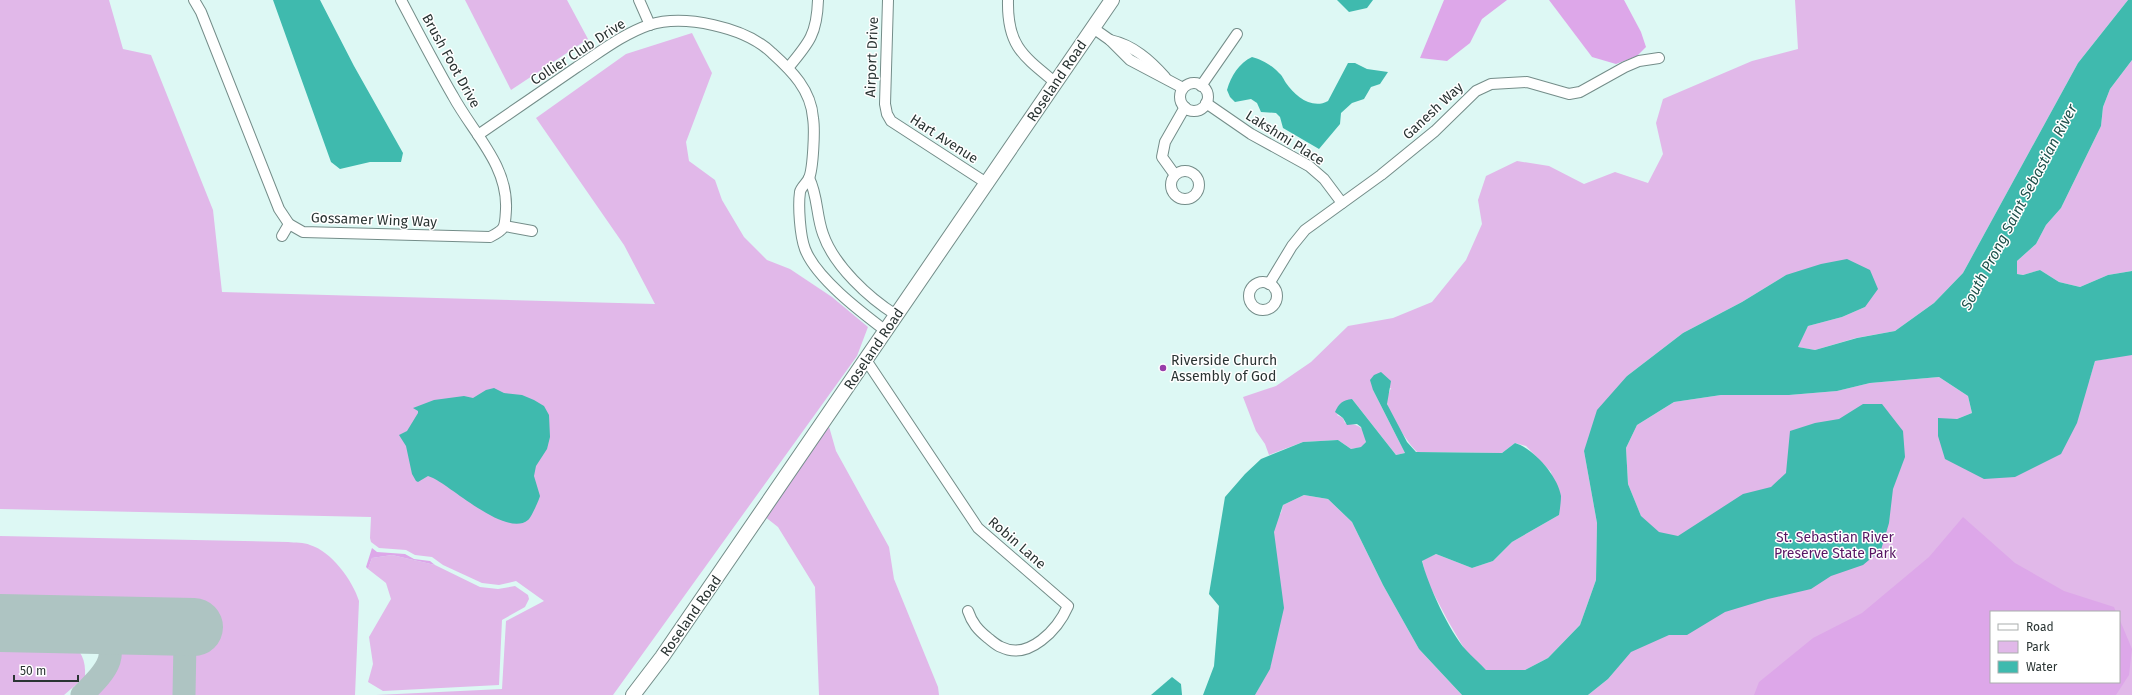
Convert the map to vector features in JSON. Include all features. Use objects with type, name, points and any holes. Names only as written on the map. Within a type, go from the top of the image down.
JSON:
[{"type":"main road","name":"Roseland Road","points":[[633,695],[662,658],[896,315],[988,184],[1112,0]]},
{"type":"street","points":[[194,0],[201,12],[279,209],[289,224],[282,236]]},
{"type":"street","name":"Brush Foot Drive","points":[[401,0],[461,111],[478,135]]},
{"type":"street","points":[[639,0],[650,25]]},
{"type":"street","points":[[788,68],[808,45],[817,22],[818,0]]},
{"type":"street","name":"Airport Drive","points":[[887,114],[885,104],[888,0]]},
{"type":"street","points":[[1008,0],[1008,17],[1013,39],[1025,58],[1056,83]]},
{"type":"street","name":"Collier Club Drive","points":[[478,135],[618,40],[650,25],[673,22],[701,23],[735,31],[767,48],[803,85],[814,119],[809,178],[800,191],[800,222],[804,249],[820,273],[846,298],[886,331]]},
{"type":"street","points":[[1093,28],[1125,50],[1145,57],[1167,78]]},
{"type":"street","points":[[1201,86],[1237,34]]},
{"type":"street","points":[[1125,50],[1139,66],[1167,78],[1183,88]]},
{"type":"street","points":[[1139,66],[1145,57]]},
{"type":"street","name":"Ganesh Way","points":[[1269,284],[1292,246],[1305,230],[1435,132],[1476,91],[1491,84],[1527,82],[1569,94],[1580,92],[1625,67],[1639,61],[1659,58]]},
{"type":"street","points":[[1183,88],[1190,84],[1201,86],[1207,95],[1206,104],[1196,110],[1185,108]]},
{"type":"street","points":[[1183,88],[1181,100],[1185,108]]},
{"type":"street","name":"Lakshmi Place","points":[[1206,104],[1251,134],[1309,166],[1324,179],[1342,203]]},
{"type":"street","points":[[1175,175],[1162,157],[1164,142],[1185,108]]},
{"type":"street","name":"Hart Avenue","points":[[887,114],[891,121],[988,184]]},
{"type":"street","points":[[478,135],[500,172],[506,194],[505,226],[532,231]]},
{"type":"street","name":"Collier Club Drive","points":[[809,178],[815,190],[823,235],[834,254],[858,286],[876,303],[896,315]]},
{"type":"street","name":"Gossamer Wing Way","points":[[289,224],[303,232],[490,237],[501,232],[505,226]]},
{"type":"street","points":[[846,298],[858,286]]},
{"type":"street","name":"Robin Lane","points":[[866,360],[978,528],[1068,606],[1062,619],[1037,644],[1019,650],[1001,648],[973,624],[968,611]]},
{"type":"green space","points":[[0,0],[109,0],[123,49],[151,55],[213,210],[222,292],[655,304],[624,245],[536,118],[626,54],[692,33],[712,73],[686,142],[689,161],[715,180],[722,200],[744,237],[767,260],[790,269],[832,297],[868,327],[857,356],[613,695],[376,695],[502,689],[506,621],[544,601],[516,581],[499,585],[482,583],[443,565],[432,557],[415,555],[406,550],[379,548],[371,542],[371,517],[0,509]]},
{"type":"green space","points":[[465,0],[567,0],[588,39],[511,90]]},
{"type":"green space","points":[[1795,0],[2128,0],[2078,63],[1963,273],[1934,303],[1895,331],[1856,338],[1815,350],[1797,347],[1808,326],[1842,317],[1865,307],[1786,275],[1742,302],[1683,333],[1627,376],[1584,451],[1597,523],[1596,580],[1580,625],[1548,658],[1525,670],[1486,670],[1465,650],[1448,621],[1427,581],[1422,560],[1436,554],[1472,568],[1493,561],[1512,542],[1559,515],[1551,472],[1526,446],[1515,443],[1502,453],[1417,452],[1399,429],[1388,408],[1387,399],[1391,388],[1373,390],[1405,453],[1396,455],[1352,399],[1337,415],[1343,418],[1345,423],[1358,426],[1363,429],[1366,442],[1362,447],[1351,449],[1338,440],[1303,442],[1269,455],[1265,444],[1256,431],[1243,397],[1276,386],[1311,362],[1348,326],[1393,318],[1432,302],[1466,260],[1482,224],[1478,200],[1486,176],[1517,161],[1549,166],[1584,184],[1615,172],[1648,183],[1663,154],[1656,123],[1663,99],[1752,61],[1798,49]]},
{"type":"green space","points":[[2132,60],[2132,271],[2108,275],[2080,287],[2059,282],[2040,270],[2023,275],[2016,274],[2017,261],[2036,244],[2046,225],[2061,208],[2101,126],[2103,107],[2110,89]]},
{"type":"green space","name":"St. Sebastian River Preserve State Park","points":[[2132,355],[2132,695],[1588,695],[1608,679],[1630,652],[1641,516],[1628,484],[1626,448],[1637,425],[1674,402],[1721,395],[1789,395],[1837,391],[1870,383],[1939,377],[1968,396],[1972,413],[1957,419],[1945,419],[1966,470],[2089,381],[2095,361]]},
{"type":"green space","points":[[828,423],[836,451],[889,547],[894,579],[938,687],[939,695],[819,695],[815,587],[778,527],[764,516]]},
{"type":"green space","points":[[1304,495],[1328,499],[1352,522],[1383,585],[1419,649],[1462,695],[1255,695],[1271,665],[1269,526],[1281,513],[1283,505]]},
{"type":"green space","points":[[0,536],[288,542],[305,543],[318,548],[326,553],[340,568],[352,585],[359,601],[355,695],[193,695],[194,643],[199,643],[198,614],[0,610]]},
{"type":"green space","points":[[392,555],[435,565],[480,587],[498,589],[515,586],[528,595],[529,599],[525,607],[502,620],[499,685],[383,691],[368,682],[373,664],[369,637],[391,599],[386,583],[368,569],[372,558]]},
{"type":"green space","points":[[0,638],[43,638],[69,643],[78,650],[84,661],[85,677],[64,695],[0,695]]},
{"type":"green space","points":[[117,641],[169,643],[176,654],[174,695],[95,695],[112,677],[118,664],[119,649]]},
{"type":"shaded area","points":[[1444,0],[1507,0],[1482,19],[1470,43],[1447,61],[1420,58]]},
{"type":"shaded area","points":[[1549,0],[1624,0],[1641,32],[1646,47],[1637,56],[1616,64],[1592,57]]},
{"type":"shaded area","points":[[1963,517],[2015,563],[2064,591],[2114,607],[2116,611],[1990,611],[1990,683],[2120,683],[2120,620],[2132,649],[2129,675],[2116,695],[1754,695],[1759,682],[1813,638],[1862,613],[1929,557]]},
{"type":"shaded area","points":[[372,548],[377,552],[405,554],[414,559],[430,561],[435,565],[392,555],[372,558],[368,569],[366,567]]},
{"type":"water","points":[[273,0],[320,0],[354,66],[403,153],[401,162],[370,162],[340,169],[331,162]]},
{"type":"water","points":[[1337,0],[1373,0],[1367,8],[1349,12]]},
{"type":"water","name":"South Prong Saint Sebastian River","points":[[2128,0],[2132,0],[2132,60],[2110,89],[2103,107],[2101,126],[2061,208],[2046,225],[2036,244],[2017,261],[2017,274],[2023,275],[2040,270],[2059,282],[2080,287],[2108,275],[2132,271],[2132,355],[2095,361],[2077,423],[2061,454],[2015,477],[1984,479],[1945,459],[1938,436],[1938,418],[1957,419],[1972,413],[1968,396],[1939,377],[1870,383],[1837,391],[1789,395],[1721,395],[1674,402],[1637,425],[1626,448],[1628,484],[1641,516],[1659,532],[1678,536],[1743,494],[1771,487],[1786,473],[1790,431],[1815,423],[1839,419],[1863,404],[1882,404],[1903,431],[1905,457],[1893,489],[1889,523],[1881,550],[1863,565],[1831,576],[1811,589],[1768,599],[1725,612],[1687,635],[1669,635],[1631,652],[1608,679],[1588,695],[1462,695],[1419,649],[1383,585],[1352,522],[1328,499],[1304,495],[1283,505],[1274,532],[1284,608],[1270,669],[1255,695],[1203,695],[1214,666],[1219,606],[1209,594],[1225,497],[1245,474],[1261,459],[1303,442],[1338,440],[1351,449],[1361,447],[1366,442],[1361,427],[1357,424],[1347,425],[1343,418],[1335,412],[1342,402],[1349,399],[1352,399],[1396,455],[1405,453],[1373,390],[1370,380],[1374,375],[1381,372],[1391,381],[1387,404],[1407,442],[1416,452],[1502,453],[1515,443],[1522,446],[1537,457],[1555,480],[1561,496],[1559,515],[1512,542],[1493,561],[1472,568],[1436,554],[1422,561],[1434,595],[1446,620],[1459,642],[1486,670],[1525,670],[1548,658],[1580,625],[1596,580],[1597,523],[1584,451],[1597,410],[1627,376],[1683,333],[1742,302],[1786,275],[1821,264],[1847,259],[1870,270],[1878,289],[1865,307],[1842,317],[1808,326],[1798,347],[1815,350],[1857,338],[1895,331],[1934,303],[1963,273],[2078,63]]},
{"type":"water","points":[[1252,57],[1263,61],[1274,68],[1299,97],[1310,103],[1316,104],[1328,101],[1348,63],[1355,63],[1367,69],[1388,72],[1380,84],[1371,87],[1364,99],[1352,103],[1341,113],[1340,124],[1319,149],[1283,128],[1280,117],[1276,113],[1261,112],[1257,103],[1251,99],[1235,102],[1230,97],[1227,90],[1233,75],[1239,66]]},
{"type":"water","points":[[494,388],[504,393],[522,395],[534,400],[544,406],[549,415],[550,437],[547,449],[536,466],[534,476],[540,496],[529,519],[519,524],[507,522],[494,517],[433,478],[428,476],[418,482],[416,481],[412,474],[406,446],[399,435],[407,431],[418,413],[418,411],[413,408],[434,400],[464,396],[473,398],[486,390]]},
{"type":"water","points":[[1172,677],[1181,684],[1182,695],[1151,695]]},
{"type":"taxiway","points":[[82,695],[99,678],[109,661],[110,652],[108,644],[102,634],[91,625]]},
{"type":"taxiway","points":[[171,626],[181,631],[185,642],[184,695]]},
{"type":"runway","points":[[0,623],[194,627]]},
{"type":"place","name":"Riverside Church Assembly of God","points":[[1163,368]]}]
